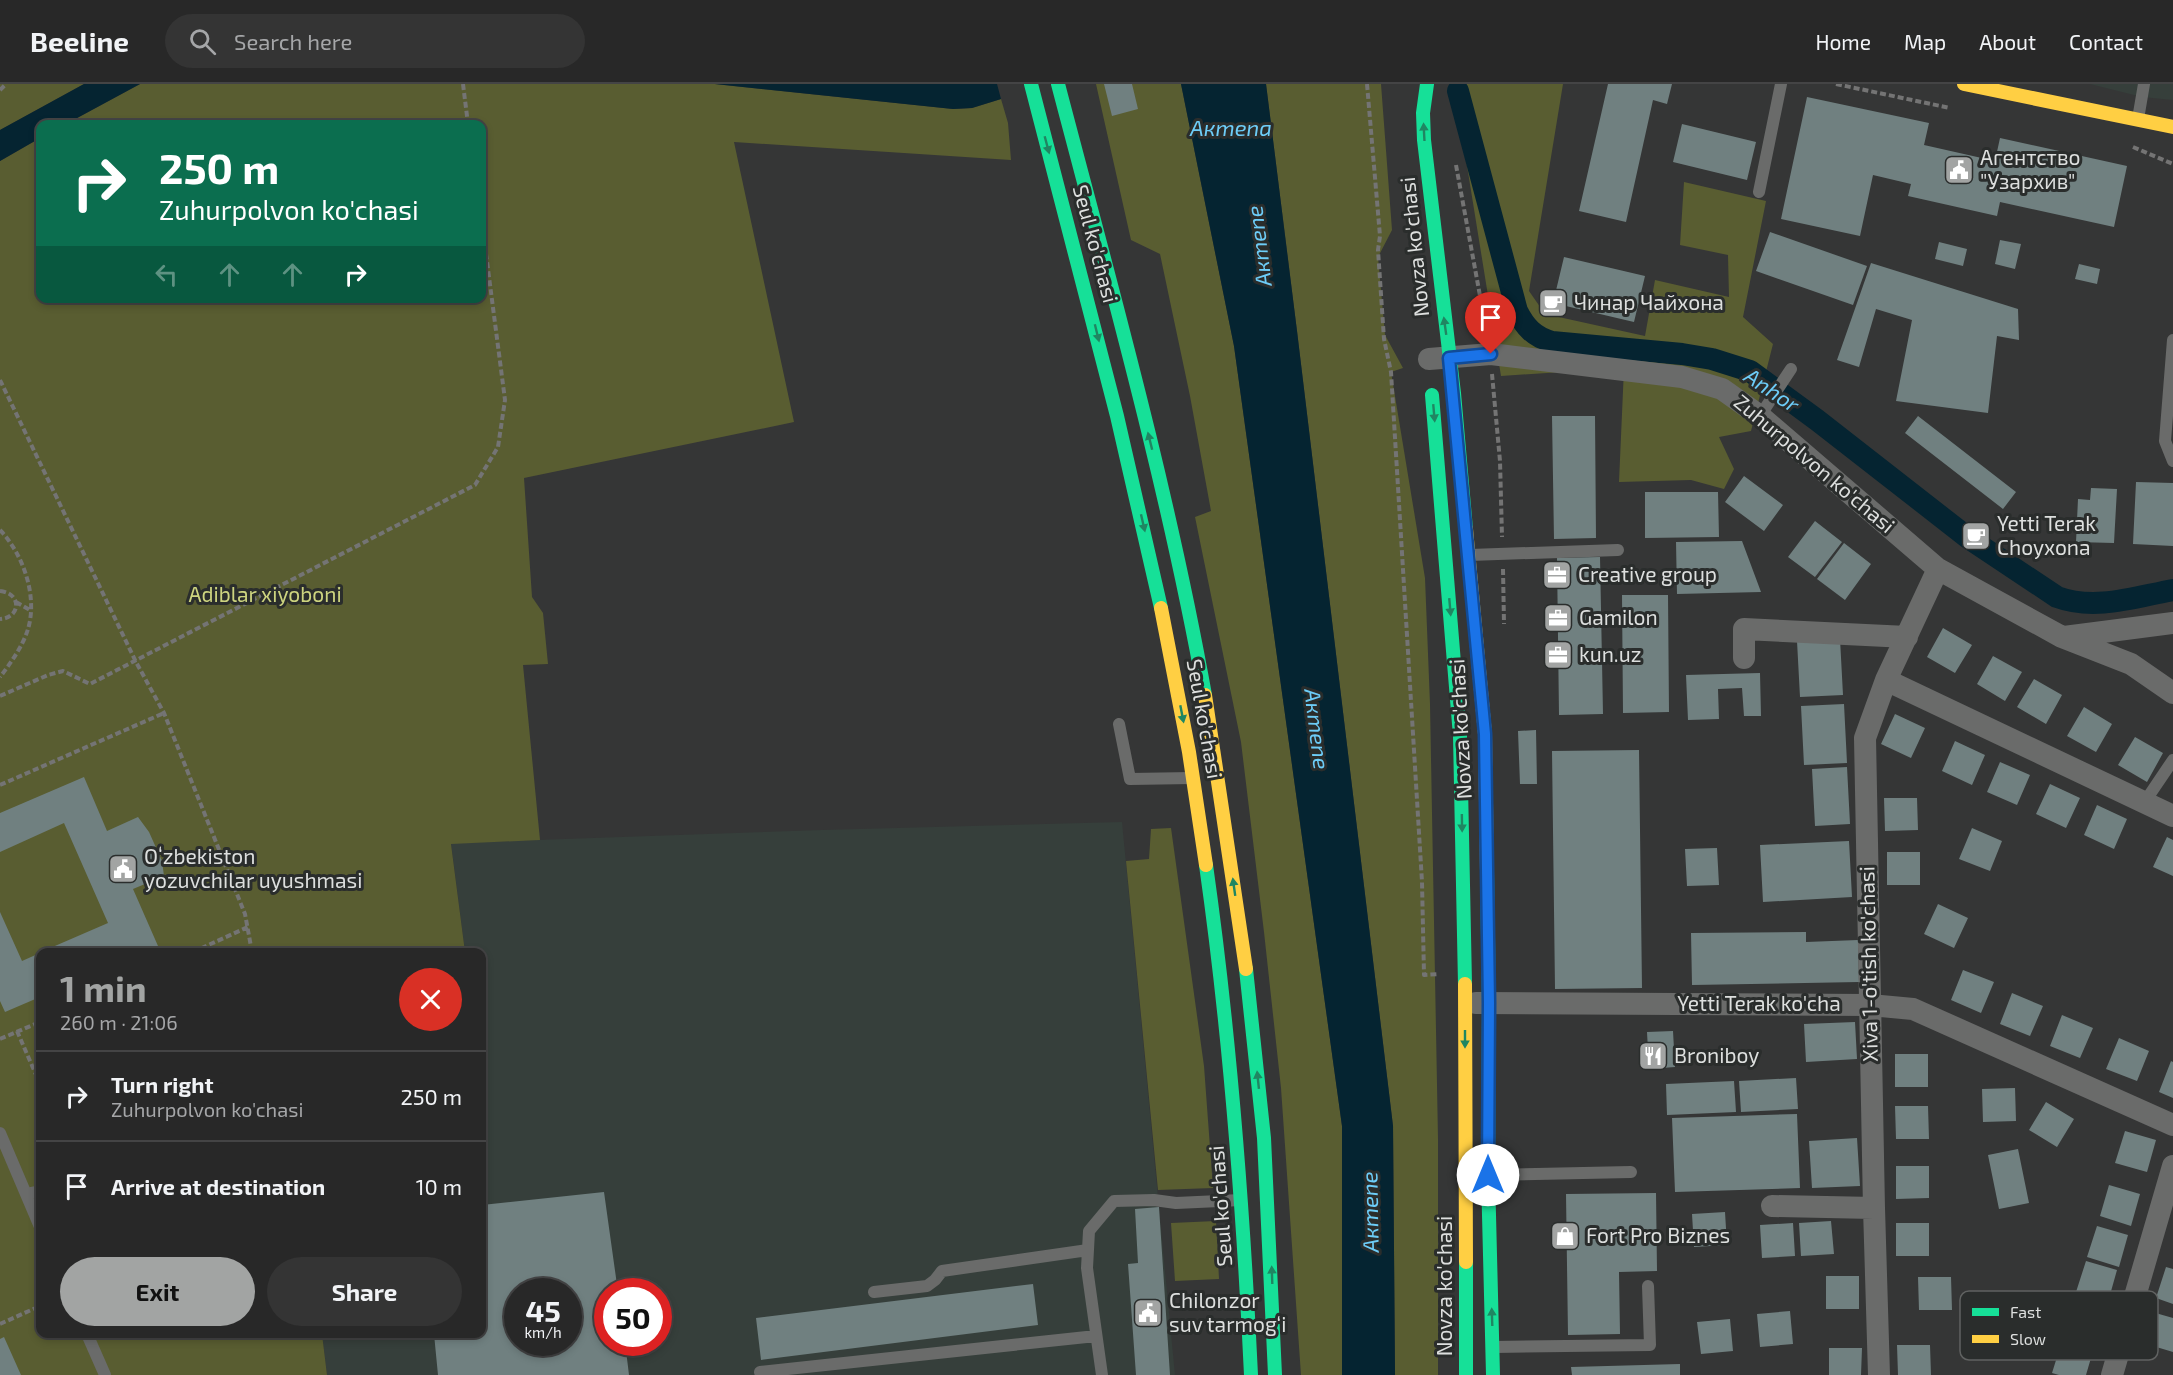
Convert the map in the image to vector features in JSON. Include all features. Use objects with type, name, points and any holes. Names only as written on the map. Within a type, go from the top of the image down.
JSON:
[{"type":"main road","name":"Seul ko'chasi","points":[[1058,84],[1109,275],[1153,454],[1198,657],[1231,862],[1254,1041],[1264,1137],[1275,1375]]},
{"type":"main road","points":[[1409,120],[1412,97],[1417,84]]},
{"type":"main road","name":"Novza ko'chasi","points":[[1427,84],[1423,113],[1434,364],[1460,736],[1465,1003],[1466,1375]]},
{"type":"main road","points":[[1964,84],[2173,127]]},
{"type":"main road","name":"Seul ko'chasi","points":[[1031,86],[1082,275],[1129,463],[1171,654],[1193,778],[1217,943],[1238,1136],[1251,1375]]},
{"type":"main road","name":"Novza ko'chasi","points":[[1434,364],[1468,555],[1485,734],[1489,1003],[1488,1175],[1493,1375]]},
{"type":"street","name":"Zuhurpolvon ko'chasi","points":[[1434,364],[1491,354],[1682,377],[1722,389],[1762,412],[1938,569],[2062,637],[2131,664],[2173,693]]},
{"type":"street","name":"Xiva 1-o'tish ko'chasi","points":[[1879,1375],[1865,738],[1886,680],[1938,569]]},
{"type":"street","points":[[2062,637],[2173,623]]},
{"type":"street","points":[[1744,658],[1744,629],[1907,637]]},
{"type":"street","points":[[1886,680],[2173,816]]},
{"type":"street","name":"Yetti Terak ko'cha","points":[[1465,1003],[1870,1005],[1913,1009],[2173,1125]]},
{"type":"street","points":[[2137,1291],[2173,1166]]},
{"type":"street","points":[[1772,1206],[1874,1208]]},
{"type":"street","points":[[2112,1375],[2116,1360]]},
{"type":"lane","points":[[1759,192],[1781,84]]},
{"type":"lane","points":[[2138,120],[2144,84]]},
{"type":"lane","points":[[2173,340],[2165,441],[2173,461]]},
{"type":"lane","points":[[1762,412],[1791,369]]},
{"type":"lane","points":[[1468,555],[1618,550]]},
{"type":"lane","points":[[1119,724],[1130,779],[1193,778]]},
{"type":"lane","points":[[2144,803],[2173,760]]},
{"type":"lane","points":[[0,1133],[36,1218]]},
{"type":"lane","points":[[1488,1175],[1631,1172]]},
{"type":"lane","points":[[26,1194],[36,1192]]},
{"type":"lane","points":[[1102,1375],[1087,1268],[1089,1231],[1114,1202],[1154,1200],[1176,1203],[1242,1200]]},
{"type":"lane","points":[[874,1292],[927,1286],[942,1270],[1088,1250]]},
{"type":"lane","points":[[1493,1347],[1650,1345],[1648,1286]]},
{"type":"lane","points":[[760,1372],[1096,1336]]},
{"type":"lane","points":[[89,1338],[105,1375]]},
{"type":"path","points":[[0,90],[6,84]]},
{"type":"path","points":[[463,84],[468,120]]},
{"type":"path","points":[[1367,84],[1380,236],[1378,250],[1384,339],[1391,372],[1422,882],[1424,975],[1441,974],[1441,985]]},
{"type":"path","points":[[0,696],[63,670],[90,684],[475,485],[498,447],[505,400],[486,254]]},
{"type":"path","points":[[0,380],[136,662],[164,713],[245,914],[251,948]]},
{"type":"path","points":[[0,530],[12,542],[26,573],[30,611],[28,630],[0,677]]},
{"type":"path","points":[[0,591],[11,594],[16,602],[30,611]]},
{"type":"path","points":[[0,620],[12,615],[16,602]]},
{"type":"path","points":[[0,785],[164,713]]},
{"type":"path","points":[[203,948],[248,927]]},
{"type":"path","points":[[0,1039],[36,1024]]},
{"type":"path","points":[[17,1031],[36,1075]]},
{"type":"path","points":[[0,1324],[36,1308]]},
{"type":"shaded area","points":[[2090,84],[2173,84],[2173,100],[2142,97]]},
{"type":"shaded area","points":[[1122,822],[1175,1375],[327,1375],[322,1338],[486,1338],[486,948],[464,948],[451,843]]},
{"type":"green space","points":[[0,84],[84,84],[0,130]]},
{"type":"green space","name":"Adiblar xiyoboni","points":[[140,84],[715,84],[953,109],[972,108],[1001,99],[1008,123],[1011,160],[734,142],[794,422],[524,478],[532,597],[543,613],[548,664],[523,665],[540,840],[451,844],[464,948],[36,948],[36,1338],[322,1338],[327,1375],[0,1375],[0,161],[36,140],[36,303],[486,303],[486,120],[73,120]]},
{"type":"green space","points":[[1096,84],[1181,84],[1234,346],[1342,1126],[1342,1375],[1301,1375],[1281,1088],[1241,742],[1195,517],[1211,511],[1160,254],[1131,240]]},
{"type":"green space","points":[[1266,84],[1381,84],[1392,230],[1378,257],[1385,335],[1403,368],[1391,372],[1425,578],[1430,704],[1438,1139],[1438,1375],[1395,1375],[1393,1126]]},
{"type":"green space","points":[[1463,84],[1563,84],[1529,291],[1545,314],[1645,336],[1655,280],[1729,297],[1728,255],[1680,245],[1684,182],[1766,201],[1743,317],[1773,344],[1751,431],[1719,437],[1734,469],[1724,489],[1691,480],[1619,482],[1624,368],[1501,376],[1457,104]]},
{"type":"green space","points":[[1171,828],[1204,1066],[1213,1188],[1158,1190],[1126,861],[1149,859],[1151,829]]},
{"type":"green space","points":[[1216,1221],[1219,1279],[1175,1281],[1171,1223]]},
{"type":"water","points":[[84,84],[140,84],[73,120],[36,120],[36,140],[0,161],[0,130]]},
{"type":"water","points":[[715,84],[997,84],[1001,99],[972,108],[953,109]]},
{"type":"water","name":"Актепа","points":[[1181,84],[1266,84],[1393,1126],[1395,1375],[1342,1375],[1342,1126],[1234,346]]},
{"type":"building","points":[[1104,84],[1132,84],[1138,109],[1112,116]]},
{"type":"building","points":[[1608,84],[1672,84],[1667,104],[1653,100],[1626,222],[1579,211]]},
{"type":"building","name":"Агентство \"Узархив\"","points":[[1807,97],[1929,123],[1924,145],[1995,161],[2000,138],[2127,166],[2114,227],[2000,202],[1997,216],[1908,196],[1911,184],[1873,175],[1860,236],[1781,219]]},
{"type":"building","points":[[1682,124],[1756,142],[1747,180],[1673,162]]},
{"type":"building","points":[[1770,232],[1867,266],[1853,305],[1756,271]]},
{"type":"building","points":[[2000,240],[2021,244],[2015,269],[1995,264]]},
{"type":"building","points":[[1939,242],[1967,249],[1963,266],[1935,259]]},
{"type":"building","points":[[1564,257],[1645,276],[1634,322],[1553,303]]},
{"type":"building","points":[[1871,263],[2018,309],[2019,340],[1997,336],[1988,413],[1896,401],[1912,320],[1876,309],[1859,367],[1837,360]]},
{"type":"building","points":[[2079,264],[2100,269],[2097,284],[2075,279]]},
{"type":"building","points":[[1552,416],[1595,416],[1596,538],[1554,539]]},
{"type":"building","points":[[1918,416],[2016,492],[2003,509],[1905,433]]},
{"type":"building","points":[[1744,476],[1783,505],[1764,531],[1725,502]]},
{"type":"building","points":[[2136,482],[2173,483],[2173,546],[2133,544]]},
{"type":"building","points":[[2091,488],[2117,489],[2114,543],[2076,542],[2078,499],[2090,500]]},
{"type":"building","points":[[1645,492],[1718,492],[1719,537],[1645,538]]},
{"type":"building","points":[[1815,521],[1842,542],[1815,577],[1788,557]]},
{"type":"building","points":[[1742,541],[1761,592],[1677,594],[1676,542]]},
{"type":"building","points":[[1844,543],[1871,564],[1845,600],[1817,579]]},
{"type":"building","points":[[1600,557],[1603,714],[1559,715],[1557,558]]},
{"type":"building","points":[[1622,595],[1668,595],[1669,712],[1623,713]]},
{"type":"building","points":[[1943,628],[1972,645],[1955,673],[1927,657]]},
{"type":"building","points":[[1840,639],[1843,695],[1800,697],[1797,641]]},
{"type":"building","points":[[1993,656],[2022,672],[2005,701],[1977,684]]},
{"type":"building","points":[[1760,673],[1761,716],[1744,716],[1742,688],[1718,689],[1719,719],[1688,720],[1686,675]]},
{"type":"building","points":[[2034,679],[2062,695],[2046,724],[2017,707]]},
{"type":"building","points":[[1844,704],[1847,763],[1804,765],[1801,706]]},
{"type":"building","points":[[2084,707],[2112,724],[2096,752],[2067,736]]},
{"type":"building","points":[[1895,714],[1925,728],[1911,758],[1881,744]]},
{"type":"building","points":[[1536,730],[1537,784],[1520,784],[1518,731]]},
{"type":"building","points":[[2135,737],[2163,753],[2147,782],[2118,765]]},
{"type":"building","points":[[1955,741],[1985,755],[1972,785],[1942,771]]},
{"type":"building","points":[[1639,750],[1642,988],[1555,989],[1552,751]]},
{"type":"building","points":[[2000,762],[2030,775],[2017,805],[1987,792]]},
{"type":"building","points":[[1847,767],[1850,824],[1815,826],[1812,769]]},
{"type":"building","name":"Oʻzbekiston yozuvchilar uyushmasi","points":[[84,777],[107,831],[138,817],[149,832],[162,861],[164,876],[133,889],[158,946],[153,948],[50,948],[108,923],[64,823],[0,852],[0,813]]},
{"type":"building","points":[[2050,784],[2080,798],[2066,828],[2036,814]]},
{"type":"building","points":[[1884,798],[1917,798],[1918,830],[1885,831]]},
{"type":"building","points":[[2097,805],[2127,819],[2114,849],[2084,835]]},
{"type":"building","points":[[1972,828],[2002,841],[1990,871],[1959,859]]},
{"type":"building","points":[[2167,837],[2173,840],[2173,876],[2153,867]]},
{"type":"building","points":[[1849,841],[1852,897],[1763,902],[1760,845]]},
{"type":"building","points":[[1717,848],[1719,885],[1687,886],[1685,849]]},
{"type":"building","points":[[1887,852],[1920,852],[1920,885],[1887,885]]},
{"type":"building","points":[[1938,904],[1968,918],[1954,948],[1924,934]]},
{"type":"building","points":[[0,912],[22,961],[36,955],[36,999],[5,1012],[0,1001]]},
{"type":"building","points":[[1806,932],[1806,942],[1858,940],[1859,982],[1692,985],[1691,933]]},
{"type":"building","points":[[1963,970],[1994,982],[1981,1013],[1951,1000]]},
{"type":"building","points":[[2012,993],[2043,1006],[2030,1036],[2000,1024]]},
{"type":"building","points":[[2062,1015],[2093,1028],[2080,1058],[2050,1046]]},
{"type":"building","points":[[1855,1022],[1857,1059],[1806,1062],[1804,1024]]},
{"type":"building","points":[[1673,1031],[1675,1067],[1649,1069],[1647,1032]]},
{"type":"building","points":[[2119,1038],[2149,1051],[2137,1081],[2106,1069]]},
{"type":"building","points":[[1895,1054],[1928,1054],[1928,1087],[1895,1087]]},
{"type":"building","points":[[2171,1061],[2173,1062],[2173,1098],[2159,1092]]},
{"type":"building","points":[[1796,1078],[1798,1109],[1741,1112],[1739,1081]]},
{"type":"building","points":[[1734,1081],[1736,1112],[1667,1115],[1666,1084]]},
{"type":"building","points":[[2015,1088],[2016,1121],[1983,1122],[1982,1089]]},
{"type":"building","points":[[2046,1102],[2074,1119],[2057,1147],[2029,1130]]},
{"type":"building","points":[[1895,1106],[1928,1106],[1929,1139],[1896,1139]]},
{"type":"building","points":[[1797,1114],[1800,1188],[1675,1192],[1672,1118]]},
{"type":"building","points":[[2125,1131],[2156,1140],[2147,1172],[2115,1163]]},
{"type":"building","points":[[1857,1138],[1860,1186],[1812,1188],[1809,1141]]},
{"type":"building","points":[[2018,1149],[2029,1203],[1999,1209],[1988,1155]]},
{"type":"building","points":[[1896,1166],[1929,1166],[1929,1198],[1896,1199]]},
{"type":"building","points":[[2109,1185],[2140,1194],[2131,1226],[2100,1216]]},
{"type":"building","points":[[604,1192],[616,1278],[594,1278],[594,1356],[627,1356],[629,1375],[438,1375],[434,1338],[486,1338],[486,1205]]},
{"type":"building","points":[[1656,1193],[1657,1271],[1619,1272],[1620,1334],[1568,1335],[1566,1194]]},
{"type":"building","points":[[1159,1207],[1170,1375],[1136,1375],[1128,1264],[1138,1263],[1135,1209]]},
{"type":"building","points":[[1725,1212],[1727,1245],[1694,1247],[1692,1214]]},
{"type":"building","points":[[1831,1221],[1834,1254],[1801,1256],[1799,1223]]},
{"type":"building","points":[[1793,1223],[1795,1256],[1762,1258],[1760,1225]]},
{"type":"building","points":[[1896,1223],[1929,1223],[1929,1256],[1896,1256]]},
{"type":"building","points":[[2097,1226],[2128,1235],[2119,1267],[2087,1257]]},
{"type":"building","points":[[2086,1261],[2117,1270],[2111,1291],[2076,1291]]},
{"type":"building","points":[[2166,1267],[2173,1269],[2173,1304],[2158,1299]]},
{"type":"building","points":[[1826,1276],[1859,1276],[1859,1309],[1826,1309]]},
{"type":"building","points":[[1918,1277],[1951,1277],[1952,1310],[1919,1310]]},
{"type":"building","points":[[1033,1284],[1038,1325],[761,1360],[756,1318]]},
{"type":"building","points":[[1790,1311],[1793,1344],[1760,1347],[1757,1314]]},
{"type":"building","points":[[2158,1314],[2173,1318],[2173,1352],[2158,1348]]},
{"type":"building","points":[[1730,1319],[1733,1351],[1701,1354],[1697,1322]]},
{"type":"building","points":[[4,1337],[21,1375],[0,1375],[0,1339]]},
{"type":"building","points":[[1897,1345],[1930,1345],[1931,1375],[1898,1375]]},
{"type":"building","points":[[1829,1348],[1862,1348],[1861,1375],[1829,1375]]},
{"type":"building","points":[[2056,1360],[2090,1360],[2086,1375],[2052,1373]]},
{"type":"building","points":[[1680,1364],[1680,1375],[1572,1375],[1571,1367]]},
{"type":"waterway","name":"Anhor","points":[[1458,91],[1517,311],[1523,322],[1535,334],[1552,342],[1682,354],[1712,359],[1750,371],[1967,537],[2057,597],[2071,601],[2100,603],[2173,590]]},
{"type":"traffic: fast","points":[[1031,84],[1117,416],[1161,608]]},
{"type":"traffic: fast","points":[[1058,84],[1156,464],[1205,695]]},
{"type":"traffic: fast","points":[[1427,84],[1423,113],[1424,140],[1454,393],[1466,529]]},
{"type":"traffic: fast","points":[[1432,395],[1460,736],[1465,984]]},
{"type":"traffic: fast","points":[[1206,865],[1222,992],[1234,1119],[1251,1375]]},
{"type":"traffic: fast","points":[[1487,871],[1488,1175],[1493,1375]]},
{"type":"traffic: fast","points":[[1246,969],[1264,1138],[1275,1375]]},
{"type":"traffic: fast","points":[[1466,1262],[1466,1375]]},
{"type":"traffic: slow","points":[[1964,84],[2173,127]]},
{"type":"traffic: slow","points":[[1466,529],[1485,734],[1487,871]]},
{"type":"traffic: slow","points":[[1161,608],[1189,752],[1206,865]]},
{"type":"traffic: slow","points":[[1205,695],[1246,969]]},
{"type":"traffic: slow","points":[[1465,984],[1466,1262]]},
{"type":"place","name":"Агентство \"Узархив\"","points":[[1959,170]]},
{"type":"place","name":"Чинар Чайхона","points":[[1553,303]]},
{"type":"place","name":"Yetti Terak Choyxona","points":[[1976,536]]},
{"type":"place","name":"Creative group","points":[[1557,575]]},
{"type":"place","name":"Gamilon","points":[[1558,618]]},
{"type":"place","name":"kun.uz","points":[[1558,655]]},
{"type":"place","name":"Oʻzbekiston yozuvchilar uyushmasi","points":[[123,869]]},
{"type":"place","name":"Broniboy","points":[[1653,1056]]},
{"type":"place","name":"Fort Pro Biznes","points":[[1565,1236]]},
{"type":"place","name":"Chilonzor suv tarmog‘i","points":[[1148,1313]]},
{"type":"route","points":[[1488,1175],[1489,1003],[1485,734],[1449,358],[1491,354]]},
{"type":"water label","name":"Актепе","points":[[1259,246]]},
{"type":"water label","name":"Актепе","points":[[1317,729]]},
{"type":"water label","name":"Актепе","points":[[1370,1212]]}]
